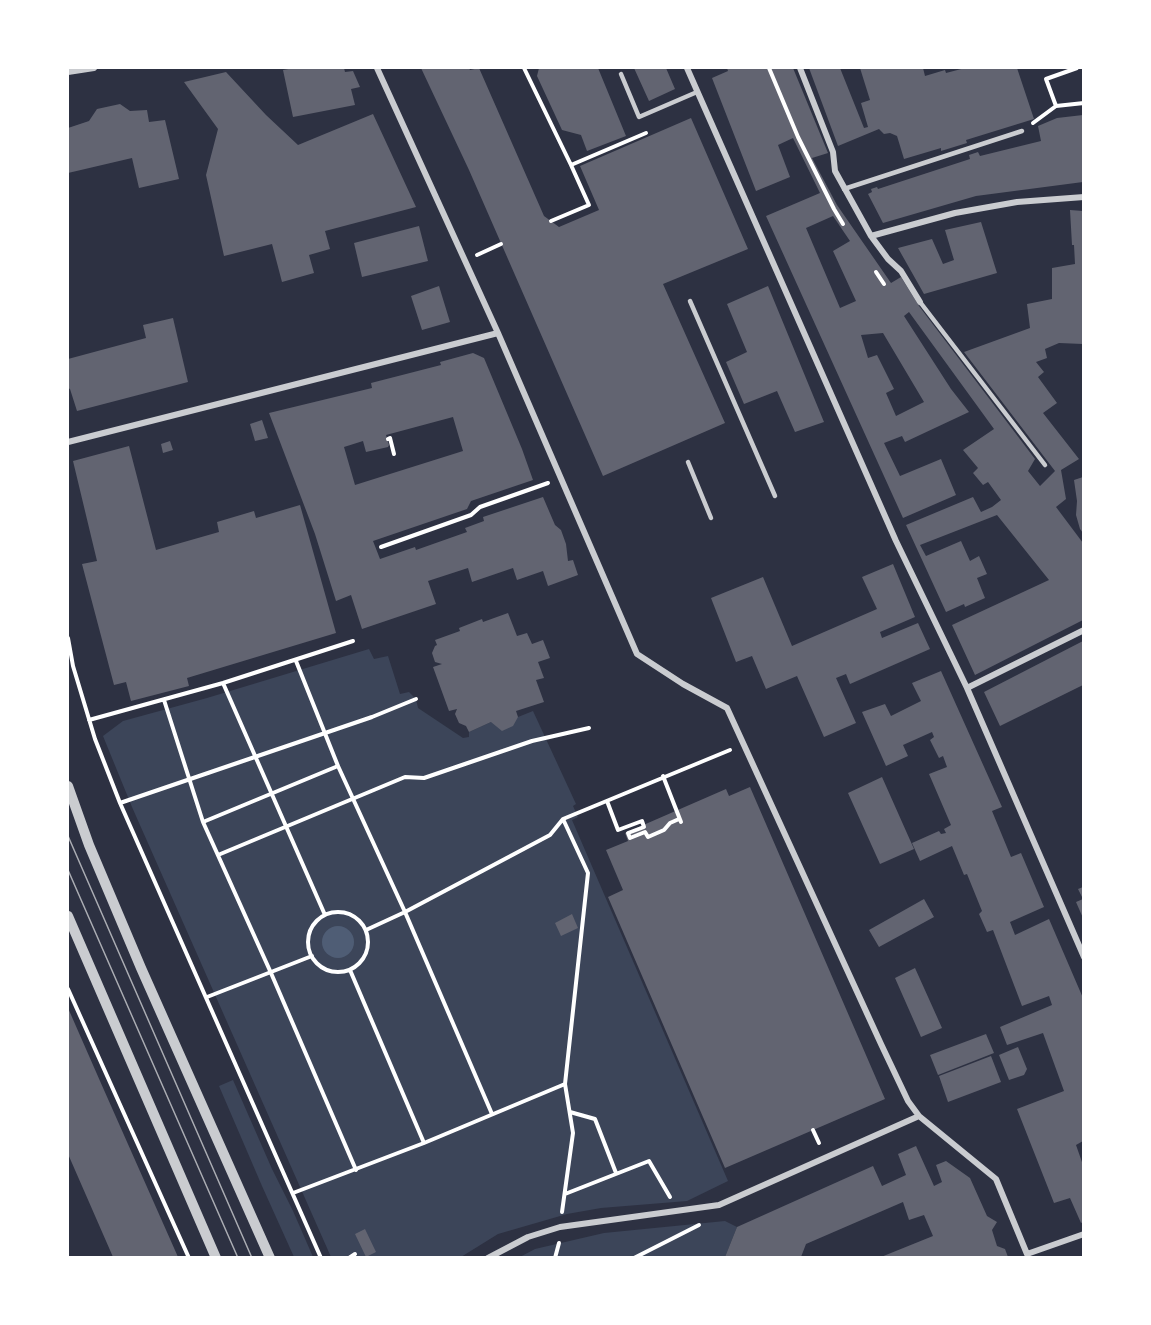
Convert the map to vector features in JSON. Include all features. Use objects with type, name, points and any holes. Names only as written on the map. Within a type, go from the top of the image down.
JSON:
[{"type":"street","points":[[68,72],[94,68]]},
{"type":"street","points":[[377,68],[498,333],[638,654],[683,684],[728,708],[908,1101],[919,1116],[996,1179],[1027,1254],[1083,1234]]},
{"type":"street","points":[[687,68],[896,541],[967,688],[1083,957]]},
{"type":"street","points":[[800,68],[833,152],[835,171],[844,189],[871,236],[888,260],[901,271],[920,302]]},
{"type":"street","points":[[871,236],[955,213],[1017,202],[1083,197]]},
{"type":"street","points":[[68,442],[498,333]]},
{"type":"street","points":[[967,688],[1083,630]]},
{"type":"street","points":[[68,786],[89,845],[141,968],[270,1257]]},
{"type":"street","points":[[68,916],[216,1257]]},
{"type":"street","points":[[488,1257],[528,1237],[560,1227],[719,1205],[919,1116]]},
{"type":"lane","points":[[621,74],[639,117],[697,92]]},
{"type":"lane","points":[[844,189],[1022,131]]},
{"type":"lane","points":[[690,301],[775,496]]},
{"type":"lane","points":[[920,302],[1045,465]]},
{"type":"lane","points":[[688,462],[711,518]]},
{"type":"path","points":[[524,68],[589,205],[551,221]]},
{"type":"path","points":[[1056,106],[1046,79],[1077,68]]},
{"type":"path","points":[[1022,131],[1056,106],[1083,103]]},
{"type":"path","points":[[571,165],[649,132]]},
{"type":"path","points":[[465,260],[501,244]]},
{"type":"path","points":[[388,439],[390,438],[394,454]]},
{"type":"path","points":[[381,547],[471,515],[480,507],[561,479]]},
{"type":"path","points":[[68,638],[73,666],[94,739],[120,803],[321,1257]]},
{"type":"path","points":[[89,720],[223,683],[353,641]]},
{"type":"path","points":[[296,661],[351,798],[405,912],[492,1114]]},
{"type":"path","points":[[223,683],[325,915]]},
{"type":"path","points":[[120,803],[372,717],[416,699]]},
{"type":"path","points":[[164,700],[203,822],[271,972],[356,1170]]},
{"type":"path","points":[[218,855],[405,777],[424,778],[532,741],[588,728]]},
{"type":"path","points":[[366,930],[405,912],[550,835],[563,819],[745,744]]},
{"type":"path","points":[[203,822],[338,766]]},
{"type":"path","points":[[607,801],[618,830],[642,821],[644,827],[628,833],[630,838],[645,832],[648,837],[664,830],[670,823],[680,821],[663,777]]},
{"type":"path","points":[[560,1227],[573,1133],[565,1084],[588,873],[563,819]]},
{"type":"path","points":[[344,912],[361,922],[366,930],[368,949],[358,965],[350,969],[333,971],[317,963],[312,956],[308,937],[312,928],[325,915],[344,912]]},
{"type":"path","points":[[207,997],[312,956]]},
{"type":"path","points":[[350,969],[424,1143]]},
{"type":"path","points":[[68,989],[189,1257]]},
{"type":"path","points":[[293,1193],[424,1143],[565,1084]]},
{"type":"path","points":[[570,1112],[595,1119],[616,1173]]},
{"type":"path","points":[[565,1194],[649,1161],[678,1211]]},
{"type":"path","points":[[634,1257],[716,1216],[719,1205]]},
{"type":"path","points":[[348,1257],[355,1254]]},
{"type":"shaded area","points":[[369,649],[374,659],[388,656],[400,694],[409,692],[416,699],[418,708],[463,738],[469,737],[469,732],[491,722],[518,717],[533,711],[576,804],[573,806],[578,817],[572,820],[728,1181],[687,1201],[601,1208],[567,1214],[498,1234],[461,1257],[331,1257],[132,807],[103,736],[123,721]]},
{"type":"shaded area","points":[[338,926],[349,931],[354,942],[349,953],[338,958],[327,953],[322,942],[327,931]]},
{"type":"shaded area","points":[[233,1080],[313,1257],[294,1257],[219,1086]]},
{"type":"shaded area","points":[[725,1221],[737,1227],[725,1257],[518,1258],[535,1249],[604,1233]]},
{"type":"building","points":[[344,68],[345,72],[353,71],[360,87],[351,89],[355,105],[293,117],[283,70]]},
{"type":"building","points":[[421,68],[469,68],[470,70],[479,68],[544,216],[559,227],[599,210],[580,166],[691,118],[748,249],[663,284],[725,423],[603,476],[469,170]]},
{"type":"building","points":[[539,68],[598,68],[626,136],[587,151],[581,135],[562,130],[537,76]]},
{"type":"building","points":[[634,68],[666,68],[675,89],[649,101]]},
{"type":"building","points":[[727,68],[793,68],[828,153],[812,158],[837,205],[891,283],[901,277],[919,306],[1035,459],[1028,471],[1040,486],[1055,471],[964,352],[1030,328],[1027,304],[1052,299],[1052,268],[1075,264],[1070,210],[1083,211],[1083,344],[1059,343],[1045,349],[1047,358],[1036,362],[1044,372],[1038,377],[1057,403],[1043,413],[1079,459],[1061,470],[1066,499],[1056,507],[1083,543],[1083,620],[975,675],[952,625],[1049,580],[997,515],[920,545],[926,556],[961,541],[970,561],[979,556],[987,574],[977,578],[985,598],[946,612],[906,525],[973,497],[981,512],[1001,500],[988,482],[983,485],[973,473],[978,468],[963,450],[994,429],[909,312],[904,316],[951,389],[969,412],[905,442],[902,436],[884,443],[900,476],[941,459],[956,495],[903,518],[766,216],[820,193],[793,138],[778,145],[790,177],[756,191],[712,78],[728,71]],"holes":[[[833,216],[850,241],[833,251],[856,301],[840,308],[806,228]],[[883,333],[924,402],[896,416],[886,393],[894,389],[877,355],[868,358],[861,335]]]},
{"type":"building","points":[[809,68],[840,68],[864,128],[868,127],[861,103],[870,100],[860,68],[923,68],[925,76],[945,70],[946,73],[965,68],[1017,68],[1034,119],[966,140],[967,143],[941,151],[941,148],[904,159],[897,136],[890,133],[884,134],[879,129],[838,146]]},
{"type":"building","points":[[226,72],[298,145],[373,114],[416,207],[325,231],[330,249],[309,255],[314,273],[282,282],[272,244],[224,256],[206,175],[218,129],[184,82]]},
{"type":"building","points":[[120,104],[130,111],[147,110],[149,122],[165,120],[179,179],[139,188],[132,158],[68,173],[68,128],[89,121],[97,109]]},
{"type":"building","points":[[1083,115],[1083,182],[976,196],[883,223],[868,194],[872,192],[871,189],[877,187],[878,189],[970,159],[969,155],[978,152],[980,156],[1041,141],[1038,126],[1057,118]]},
{"type":"building","points":[[981,222],[997,273],[924,294],[898,248],[932,239],[943,264],[954,260],[945,230]]},
{"type":"building","points":[[419,226],[428,261],[362,277],[354,243]]},
{"type":"building","points":[[439,286],[450,322],[422,330],[411,296]]},
{"type":"building","points":[[768,286],[824,422],[795,432],[777,391],[744,404],[726,362],[747,352],[727,304]]},
{"type":"building","points":[[173,318],[188,382],[77,411],[68,388],[68,359],[146,338],[143,325]]},
{"type":"building","points":[[473,353],[484,358],[533,480],[471,501],[467,509],[373,541],[380,559],[415,547],[416,550],[467,532],[465,528],[484,521],[483,517],[543,497],[555,525],[561,530],[568,561],[573,560],[578,575],[548,586],[543,571],[517,580],[513,568],[472,582],[468,568],[428,581],[436,604],[362,629],[351,595],[336,601],[315,534],[269,413],[372,388],[371,383],[441,365],[440,362]],"holes":[[[453,417],[463,451],[355,485],[344,447],[363,441],[366,452],[388,447],[386,435]]]},
{"type":"building","points":[[262,420],[268,438],[255,441],[250,424]]},
{"type":"building","points":[[170,441],[173,450],[163,453],[161,444]]},
{"type":"building","points":[[129,446],[156,550],[219,532],[217,522],[254,511],[256,518],[300,505],[336,633],[187,678],[189,686],[131,701],[126,682],[114,685],[82,564],[97,561],[73,461]]},
{"type":"building","points":[[1083,477],[1083,533],[1076,515],[1074,480]]},
{"type":"building","points":[[893,564],[915,617],[880,632],[882,638],[918,623],[930,649],[850,684],[846,674],[836,678],[856,723],[824,737],[797,676],[766,689],[752,656],[736,662],[711,598],[763,577],[792,646],[877,609],[862,577]]},
{"type":"building","points":[[508,613],[517,636],[527,633],[532,644],[543,640],[550,658],[538,662],[544,678],[536,680],[544,702],[516,711],[518,717],[513,726],[502,731],[491,722],[469,732],[466,726],[459,723],[455,714],[457,709],[449,711],[433,667],[442,664],[435,662],[432,653],[437,645],[435,640],[460,631],[459,628],[482,619],[483,622]]},
{"type":"building","points":[[1083,641],[1083,685],[1000,726],[984,692]]},
{"type":"building","points":[[941,671],[1002,807],[992,811],[1011,857],[1021,853],[1044,907],[1010,922],[1015,935],[1049,919],[1083,998],[1083,1141],[1076,1145],[1083,1165],[1083,1222],[1081,1223],[1070,1198],[1054,1203],[1017,1109],[1064,1091],[1043,1033],[1007,1045],[1000,1027],[1052,1005],[1049,996],[1022,1006],[993,930],[987,932],[979,914],[982,911],[967,874],[964,875],[952,846],[920,861],[912,843],[939,831],[941,834],[946,833],[944,829],[951,825],[929,774],[947,767],[943,756],[939,758],[930,740],[934,737],[932,732],[903,745],[908,756],[886,766],[862,712],[885,704],[891,716],[921,701],[912,683]]},
{"type":"building","points":[[882,777],[914,849],[880,864],[848,793]]},
{"type":"building","points":[[750,787],[885,1099],[725,1168],[608,897],[623,890],[606,850],[628,841],[625,833],[726,789],[729,796]]},
{"type":"building","points":[[1083,887],[1083,899],[1078,889]]},
{"type":"building","points":[[924,899],[934,917],[879,947],[869,930]]},
{"type":"building","points":[[1083,899],[1083,918],[1076,902]]},
{"type":"building","points":[[572,914],[578,928],[561,936],[555,923]]},
{"type":"building","points":[[915,968],[942,1028],[921,1037],[895,978]]},
{"type":"building","points":[[68,1008],[178,1257],[113,1257],[68,1154]]},
{"type":"building","points":[[986,1034],[994,1053],[938,1075],[930,1055]]},
{"type":"building","points":[[1018,1047],[1027,1069],[1024,1075],[1009,1080],[999,1055]]},
{"type":"building","points":[[991,1056],[1001,1082],[948,1102],[939,1076]]},
{"type":"building","points":[[916,1146],[934,1186],[942,1182],[936,1165],[946,1161],[970,1178],[987,1216],[997,1222],[992,1230],[997,1246],[1005,1249],[1008,1257],[881,1257],[933,1236],[924,1215],[909,1220],[903,1202],[806,1244],[801,1257],[725,1257],[737,1227],[873,1166],[882,1186],[906,1175],[898,1154]]},
{"type":"building","points":[[365,1229],[376,1252],[366,1257],[355,1234]]},
{"type":"tram line","points":[[68,836],[252,1258]]},
{"type":"tram line","points":[[68,870],[238,1258]]}]
